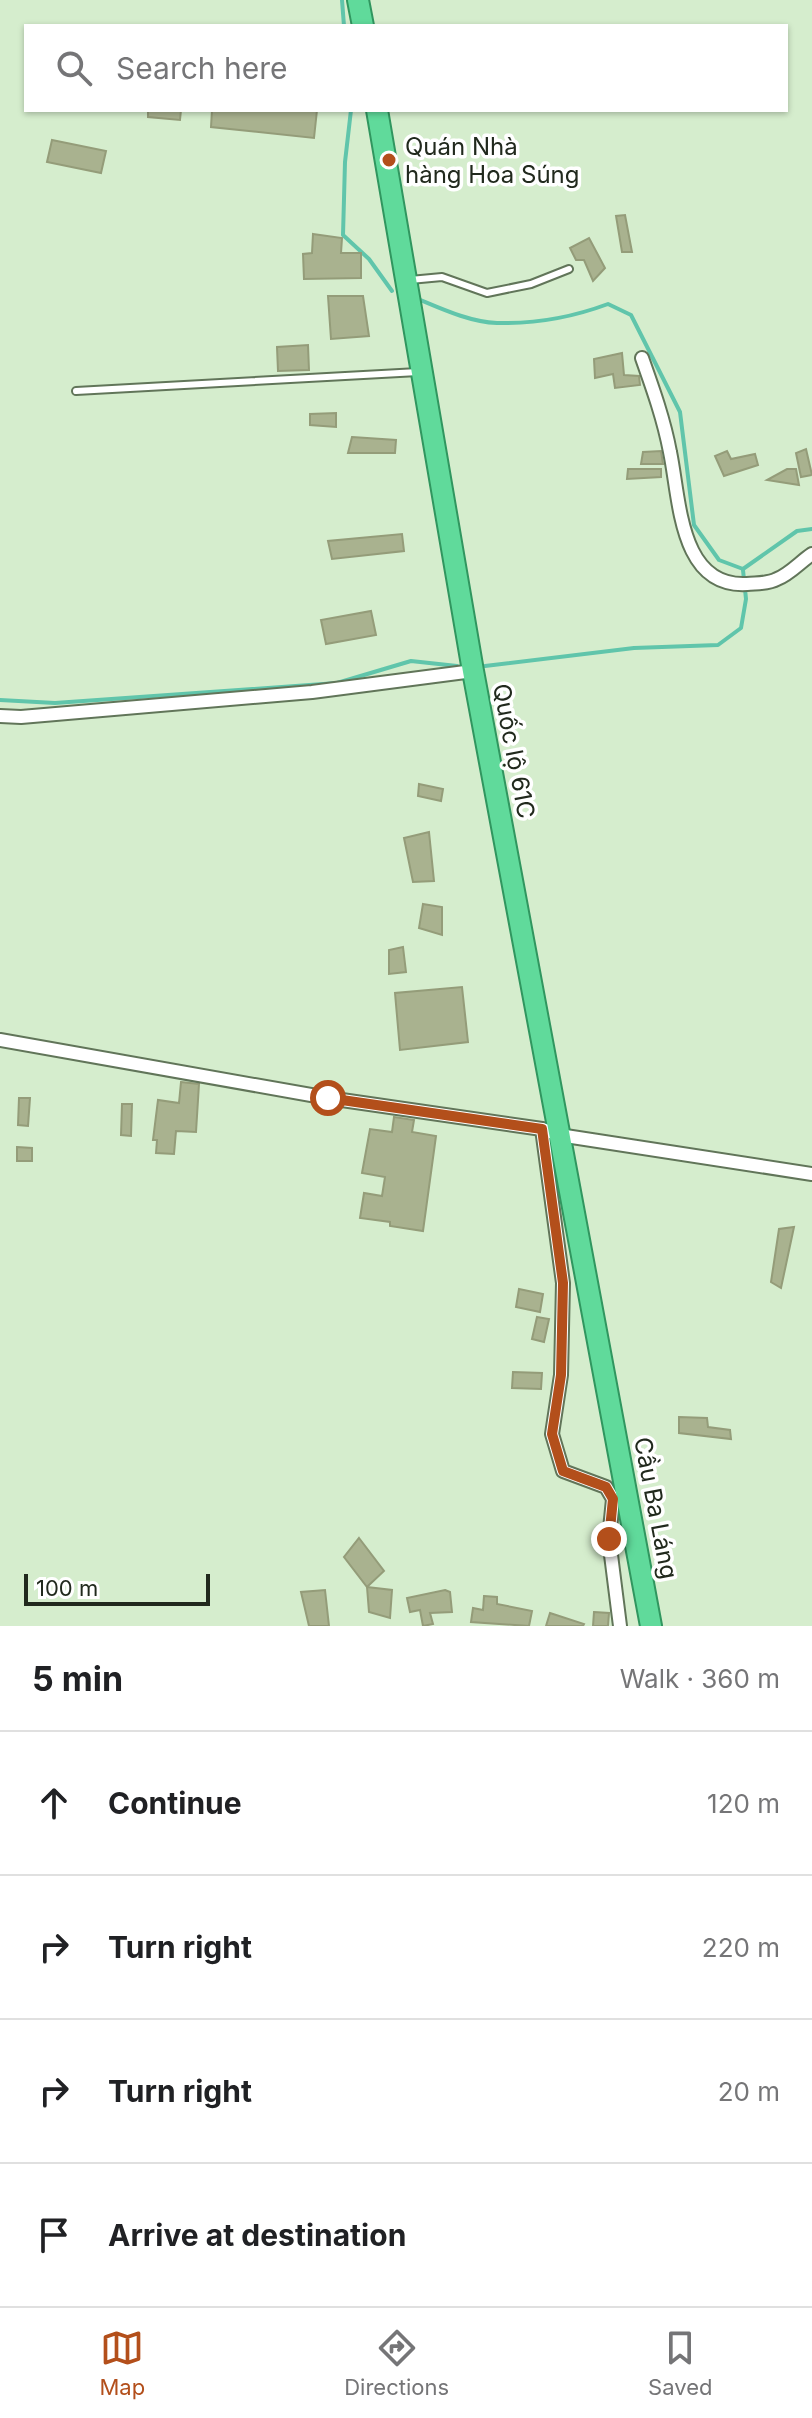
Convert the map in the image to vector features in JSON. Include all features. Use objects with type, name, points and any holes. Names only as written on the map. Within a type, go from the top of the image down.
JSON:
[{"type":"highway","points":[[358,0],[363,24]]},
{"type":"highway","name":"Quốc lộ 61C","points":[[377,112],[551,1132],[609,1400]]},
{"type":"highway","name":"Cầu Ba Láng","points":[[609,1400],[651,1626]]},
{"type":"street","points":[[642,358],[664,423],[684,531],[699,566],[736,585],[766,583],[777,579],[812,554]]},
{"type":"street","points":[[0,716],[21,717],[312,692],[473,671]]},
{"type":"street","points":[[0,1040],[328,1098],[812,1174]]},
{"type":"street","points":[[551,1132],[563,1283],[561,1375],[552,1434],[563,1471],[606,1487],[613,1499],[609,1539],[620,1626]]},
{"type":"lane","points":[[406,280],[442,277],[487,293],[531,284],[569,269]]},
{"type":"lane","points":[[76,391],[421,371]]},
{"type":"building","points":[[148,112],[181,112],[180,120],[148,117]]},
{"type":"building","points":[[212,112],[317,112],[314,138],[211,127]]},
{"type":"building","points":[[52,140],[106,151],[101,173],[47,162]]},
{"type":"building","points":[[625,215],[632,252],[622,252],[616,216]]},
{"type":"building","points":[[313,234],[342,238],[341,253],[361,253],[361,278],[304,279],[303,254],[312,253]]},
{"type":"building","points":[[589,238],[605,268],[593,281],[584,260],[576,260],[570,248]]},
{"type":"building","points":[[328,296],[363,296],[369,336],[331,339]]},
{"type":"building","points":[[308,345],[309,370],[278,371],[277,347]]},
{"type":"building","points":[[622,353],[624,375],[639,376],[640,385],[615,388],[613,374],[595,378],[594,359]]},
{"type":"building","points":[[336,413],[336,427],[310,425],[310,414]]},
{"type":"building","points":[[352,437],[396,440],[395,453],[348,453]]},
{"type":"building","points":[[806,449],[812,475],[801,477],[796,453]]},
{"type":"building","points":[[661,451],[663,464],[641,464],[643,452]]},
{"type":"building","points":[[727,451],[731,459],[755,454],[758,465],[724,476],[715,456]]},
{"type":"building","points":[[628,469],[661,469],[661,477],[627,479]]},
{"type":"building","points":[[787,469],[796,469],[799,485],[767,480]]},
{"type":"building","points":[[402,534],[404,551],[332,559],[328,541]]},
{"type":"building","points":[[371,611],[376,635],[326,644],[321,620]]},
{"type":"building","points":[[419,784],[443,789],[441,801],[418,796]]},
{"type":"building","points":[[429,832],[434,881],[413,882],[404,838]]},
{"type":"building","points":[[423,904],[442,907],[442,935],[419,928]]},
{"type":"building","points":[[403,947],[406,972],[389,974],[389,950]]},
{"type":"building","points":[[462,987],[468,1042],[400,1050],[395,993]]},
{"type":"building","points":[[181,1082],[199,1084],[196,1132],[176,1131],[174,1154],[156,1153],[157,1140],[153,1140],[158,1100],[179,1103]]},
{"type":"building","points":[[19,1098],[30,1098],[28,1126],[18,1125]]},
{"type":"building","points":[[122,1104],[132,1104],[131,1136],[121,1135]]},
{"type":"building","points":[[394,1117],[414,1120],[412,1132],[436,1136],[423,1231],[360,1218],[364,1193],[382,1196],[385,1177],[362,1173],[370,1129],[392,1132]]},
{"type":"building","points":[[17,1147],[32,1148],[32,1161],[17,1161]]},
{"type":"building","points":[[794,1227],[781,1288],[771,1282],[779,1229]]},
{"type":"building","points":[[519,1289],[543,1294],[540,1312],[516,1307]]},
{"type":"building","points":[[537,1317],[549,1319],[544,1342],[532,1339]]},
{"type":"building","points":[[513,1372],[542,1373],[541,1389],[512,1388]]},
{"type":"building","points":[[679,1417],[707,1418],[708,1427],[730,1430],[731,1439],[679,1433]]},
{"type":"building","points":[[359,1538],[384,1571],[367,1587],[344,1557]]},
{"type":"building","points":[[367,1587],[392,1590],[390,1618],[369,1612]]},
{"type":"building","points":[[325,1590],[329,1626],[309,1626],[301,1592]]},
{"type":"building","points":[[445,1590],[450,1592],[452,1612],[430,1613],[433,1624],[423,1626],[420,1610],[410,1612],[407,1598]]},
{"type":"building","points":[[484,1596],[497,1597],[497,1604],[532,1611],[529,1626],[471,1622],[473,1608],[483,1610]]},
{"type":"building","points":[[594,1612],[609,1613],[608,1626],[593,1626]]},
{"type":"building","points":[[550,1613],[584,1624],[546,1626]]},
{"type":"waterway","points":[[342,0],[344,24]]},
{"type":"waterway","points":[[351,112],[345,162],[343,235],[369,259],[392,291]]},
{"type":"waterway","points":[[418,299],[466,318],[497,323],[553,319],[608,304],[631,315],[680,412],[694,525],[719,560],[743,569],[797,531],[812,529]]},
{"type":"waterway","points":[[485,666],[634,648],[718,645],[741,628],[746,599],[743,570]]},
{"type":"waterway","points":[[0,700],[55,703],[337,683],[411,661],[457,666]]},
{"type":"place","name":"Quán Nhà hàng Hoa Súng","points":[[389,160]]},
{"type":"route","points":[[328,1098],[542,1129],[563,1283],[561,1375],[552,1434],[563,1471],[606,1487],[613,1499],[609,1539]]}]
